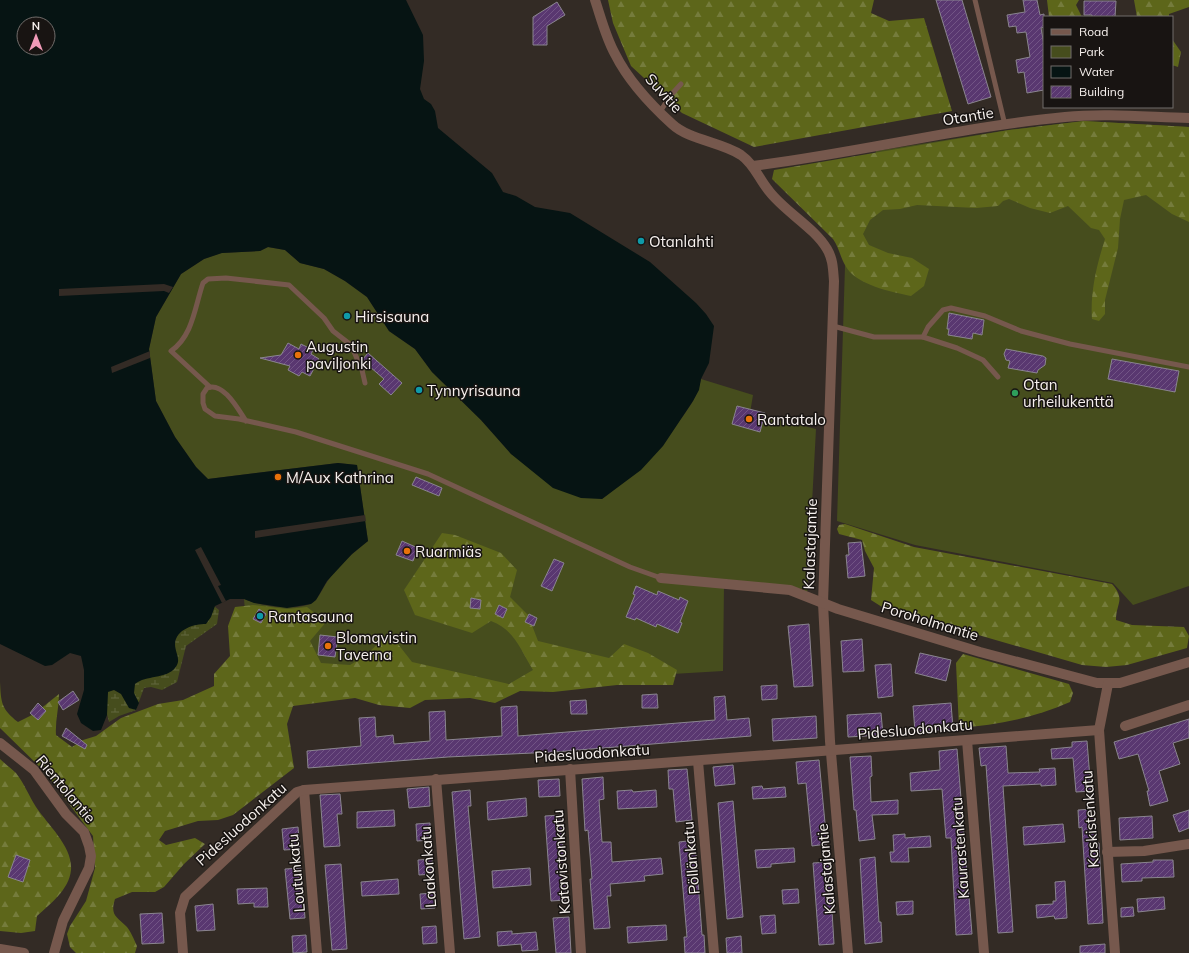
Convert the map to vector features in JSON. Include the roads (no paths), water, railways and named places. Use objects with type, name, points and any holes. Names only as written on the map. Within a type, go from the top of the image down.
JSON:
[{"type":"street","name":"Suvitie","points":[[595,0],[614,54],[624,70],[660,112],[674,126],[730,149],[742,156],[753,166]]},
{"type":"street","name":"Otantie","points":[[753,166],[823,156],[1005,125],[1066,117],[1189,118]]},
{"type":"street","name":"Kalastajantie","points":[[753,166],[768,190],[778,201],[819,238],[827,249],[833,262],[833,326],[823,603],[831,751],[848,953]]},
{"type":"street","name":"Poroholmantie","points":[[661,578],[790,590],[823,603],[980,652],[1085,681],[1108,684],[1135,679],[1189,662]]},
{"type":"street","name":"Kaskistenkatu","points":[[1108,684],[1099,730],[1115,953]]},
{"type":"street","points":[[1125,726],[1189,706]]},
{"type":"street","name":"Pidesluodonkatu","points":[[183,953],[180,913],[185,896],[297,792],[304,790],[1099,730]]},
{"type":"street","name":"Kaurastenkatu","points":[[967,740],[984,953]]},
{"type":"street","name":"Rientolantie","points":[[0,743],[34,770],[66,814],[84,832],[89,846],[91,856],[89,868],[63,921],[54,953]]},
{"type":"street","name":"Pöllänkatu","points":[[698,761],[714,953]]},
{"type":"street","name":"Katavistonkatu","points":[[570,769],[582,953]]},
{"type":"street","name":"Laakonkatu","points":[[436,779],[450,953]]},
{"type":"street","name":"Loutunkatu","points":[[304,790],[317,953]]},
{"type":"street","points":[[1107,852],[1144,851],[1189,844]]},
{"type":"street","points":[[0,949],[24,953]]},
{"type":"lane","points":[[975,0],[1005,125]]},
{"type":"lane","points":[[660,112],[670,96],[681,84]]},
{"type":"lane","points":[[246,421],[229,396],[220,388],[210,387],[171,351],[180,345],[192,320],[203,283],[208,280],[217,278],[263,281],[289,286],[324,318],[333,331],[350,345],[362,370],[365,383]]},
{"type":"lane","points":[[923,337],[928,327],[943,310],[951,308],[985,316],[1021,331],[1070,344],[1189,367]]},
{"type":"lane","points":[[833,326],[874,337],[923,337],[957,348],[983,360],[998,377]]},
{"type":"lane","points":[[210,387],[207,388],[202,398],[205,408],[214,416],[246,421],[336,444],[428,474],[630,567],[661,578]]},
{"type":"water","points":[[0,0],[406,0],[423,35],[424,61],[420,89],[424,99],[431,104],[435,111],[438,128],[492,173],[503,192],[516,196],[535,207],[570,213],[650,262],[696,303],[714,326],[709,363],[701,379],[699,390],[663,446],[641,470],[602,499],[581,498],[553,488],[511,454],[481,420],[432,372],[415,349],[389,331],[367,297],[345,281],[324,269],[300,263],[285,250],[268,247],[260,251],[222,253],[204,259],[181,274],[156,317],[149,349],[156,401],[175,437],[196,467],[208,479],[338,463],[357,465],[368,541],[352,554],[327,581],[316,600],[311,604],[287,608],[254,603],[244,599],[230,599],[215,606],[211,617],[206,624],[186,628],[176,639],[175,647],[178,662],[175,668],[161,676],[145,679],[135,684],[134,693],[139,703],[136,710],[129,708],[121,694],[114,690],[108,692],[107,715],[101,730],[93,731],[81,723],[77,714],[84,690],[84,670],[81,656],[70,653],[52,665],[45,666],[0,644]]},
{"type":"place","name":"Otanlahti","points":[[641,241]]},
{"type":"place","name":"Hirsisauna","points":[[347,316]]},
{"type":"place","name":"Augustin paviljonki","points":[[298,355]]},
{"type":"place","name":"Tynnyrisauna","points":[[419,390]]},
{"type":"place","name":"Otan urheilukenttä","points":[[1015,393]]},
{"type":"place","name":"Rantatalo","points":[[749,419]]},
{"type":"place","name":"M/Aux Kathrina","points":[[278,477]]},
{"type":"place","name":"Ruarmiäs","points":[[407,551]]},
{"type":"place","name":"Rantasauna","points":[[260,616]]},
{"type":"place","name":"Blomqvistin Taverna","points":[[328,646]]}]
